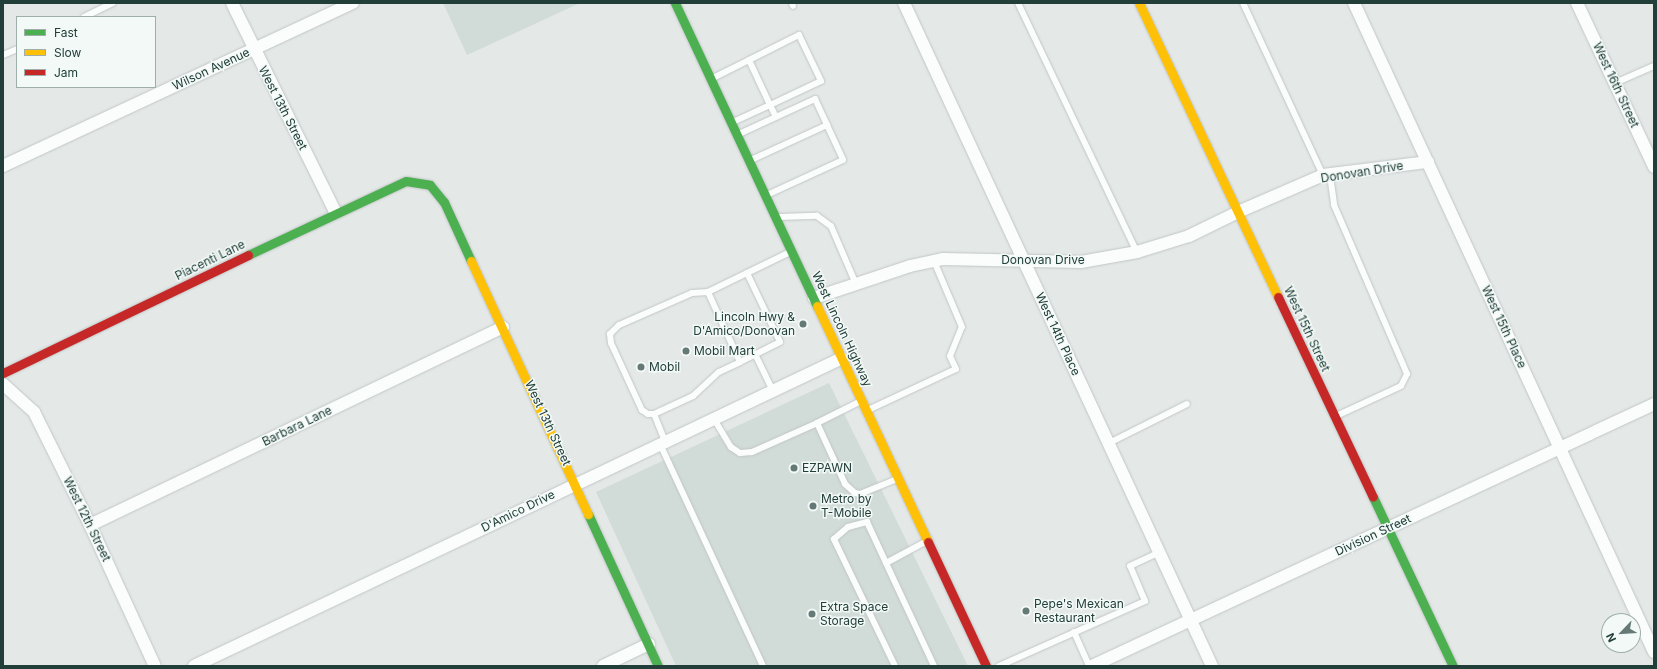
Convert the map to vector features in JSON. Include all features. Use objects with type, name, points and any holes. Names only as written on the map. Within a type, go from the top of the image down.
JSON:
[{"type":"street","name":"West 13th Street","points":[[232,3],[253,49],[336,213]]},
{"type":"street","name":"Wilson Avenue","points":[[3,166],[353,3]]},
{"type":"street","name":"West Lincoln Highway","points":[[675,3],[986,666]]},
{"type":"street","name":"West 14th Place","points":[[904,3],[1212,666]]},
{"type":"street","name":"West 15th Street","points":[[1139,3],[1453,666]]},
{"type":"street","name":"West 15th Place","points":[[1354,3],[1654,652]]},
{"type":"street","name":"West 16th Street","points":[[1578,3],[1654,167]]},
{"type":"street","name":"Donovan Drive","points":[[814,298],[910,266],[934,261],[1023,260],[1081,262],[1137,252],[1189,236],[1238,212],[1327,175],[1428,162]]},
{"type":"street","name":"Piacenti Lane","points":[[3,373],[336,213],[406,181],[430,185]]},
{"type":"street","name":"West 13th Street","points":[[430,185],[444,202],[503,326],[658,666]]},
{"type":"street","name":"Barbara Lane","points":[[90,525],[503,326]]},
{"type":"street","name":"D'Amico Drive","points":[[194,666],[842,358]]},
{"type":"street","name":"West 12th Street","points":[[3,384],[34,412],[90,525],[155,666]]},
{"type":"street","name":"Division Street","points":[[1092,666],[1654,404]]},
{"type":"street","points":[[603,666],[649,644]]},
{"type":"lane","points":[[86,16],[113,3]]},
{"type":"lane","points":[[1018,3],[1137,252]]},
{"type":"lane","points":[[1243,3],[1327,175],[1334,205],[1407,374],[1401,386],[1335,417]]},
{"type":"lane","points":[[711,79],[799,36],[820,81],[732,123]]},
{"type":"lane","points":[[3,55],[16,49]]},
{"type":"lane","points":[[749,60],[776,117]]},
{"type":"lane","points":[[1615,83],[1654,66]]},
{"type":"lane","points":[[737,135],[815,99],[827,125],[843,160],[765,196]]},
{"type":"lane","points":[[749,161],[827,125]]},
{"type":"lane","points":[[776,217],[817,216],[831,226],[856,284]]},
{"type":"lane","points":[[747,273],[780,342],[719,372],[693,396],[654,414],[648,414],[642,410],[611,343],[610,334],[619,325],[692,293],[708,292],[792,251]]},
{"type":"lane","points":[[867,411],[956,369],[950,356],[962,326],[934,261]]},
{"type":"lane","points":[[708,292],[740,362]]},
{"type":"lane","points":[[755,354],[773,391]]},
{"type":"lane","points":[[714,419],[731,447],[740,453],[752,452],[817,423],[862,400]]},
{"type":"lane","points":[[1109,443],[1187,404]]},
{"type":"lane","points":[[654,414],[663,443],[763,666]]},
{"type":"lane","points":[[817,423],[845,484],[855,493],[860,494],[898,478]]},
{"type":"lane","points":[[895,666],[834,539],[848,527],[867,522],[934,666]]},
{"type":"lane","points":[[886,563],[928,541]]},
{"type":"lane","points":[[999,666],[1145,601],[1130,566],[1160,552]]},
{"type":"lane","points":[[1074,632],[1089,666]]},
{"type":"shaded area","points":[[443,3],[580,3],[467,55]]},
{"type":"shaded area","points":[[829,383],[968,666],[676,666],[596,492]]},
{"type":"traffic: fast","points":[[675,3],[817,306]]},
{"type":"traffic: fast","points":[[248,255],[406,181],[430,185],[444,202],[471,261]]},
{"type":"traffic: fast","points":[[1373,497],[1453,666]]},
{"type":"traffic: fast","points":[[588,514],[658,666]]},
{"type":"traffic: slow","points":[[1139,3],[1278,297]]},
{"type":"traffic: slow","points":[[471,261],[588,514]]},
{"type":"traffic: slow","points":[[817,306],[928,542]]},
{"type":"traffic: jam","points":[[3,373],[248,255]]},
{"type":"traffic: jam","points":[[1278,297],[1373,497]]},
{"type":"traffic: jam","points":[[928,542],[986,666]]},
{"type":"place","name":"Lincoln Hwy & D'Amico/Donovan","points":[[803,324]]},
{"type":"place","name":"Mobil Mart","points":[[686,351]]},
{"type":"place","name":"Mobil","points":[[641,367]]},
{"type":"place","name":"EZPAWN","points":[[794,468]]},
{"type":"place","name":"Metro by T-Mobile","points":[[813,506]]},
{"type":"place","name":"Pepe's Mexican Restaurant","points":[[1026,611]]},
{"type":"place","name":"Extra Space Storage","points":[[812,614]]}]
